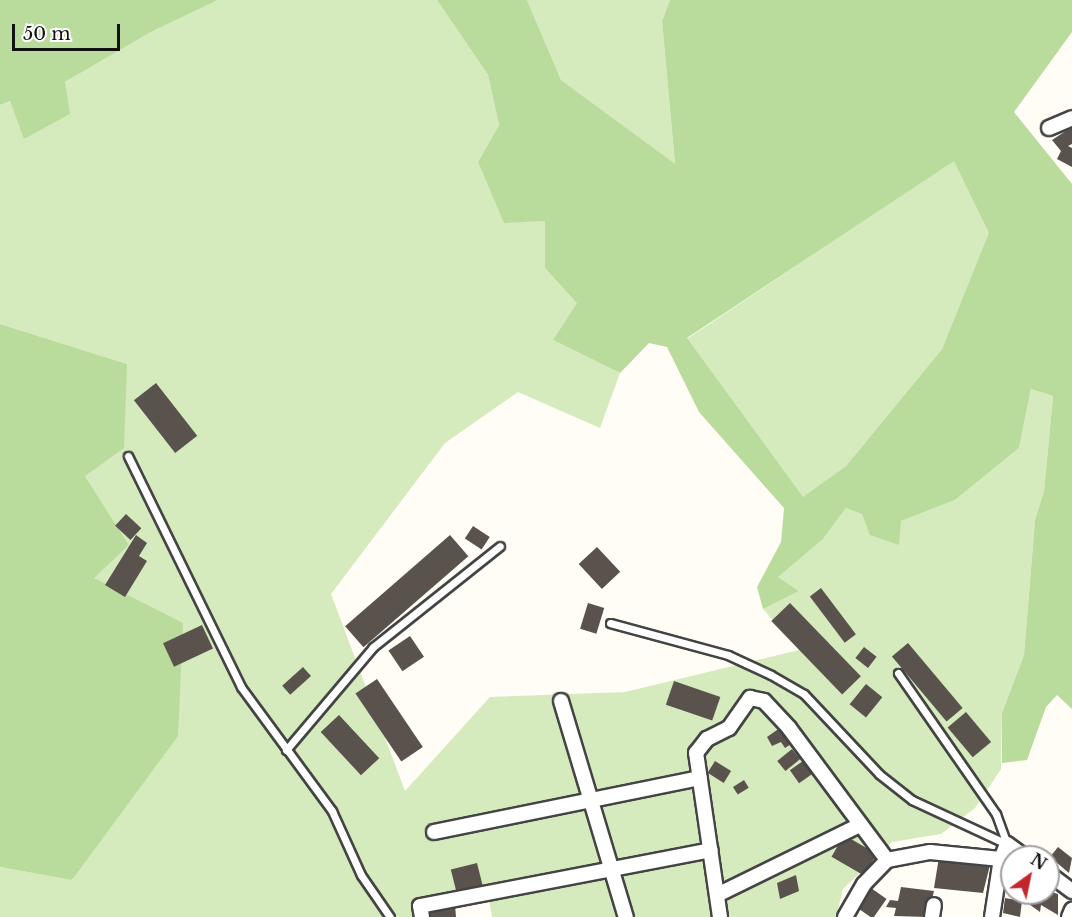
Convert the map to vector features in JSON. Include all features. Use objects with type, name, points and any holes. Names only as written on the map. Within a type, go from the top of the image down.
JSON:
[{"type":"street","points":[[1049,128],[1072,118]]},
{"type":"street","points":[[720,917],[696,753],[699,744],[729,728],[750,698],[758,698],[789,728],[887,860]]},
{"type":"street","points":[[561,701],[626,917]]},
{"type":"street","points":[[434,832],[700,778]]},
{"type":"street","points":[[717,895],[860,825]]},
{"type":"street","points":[[422,917],[420,906],[711,850]]},
{"type":"street","points":[[845,917],[864,884],[887,860],[930,852],[1000,859]]},
{"type":"street","points":[[992,917],[1000,865]]},
{"type":"street","points":[[1069,917],[1072,910]]},
{"type":"lane","points":[[128,456],[218,645],[241,687],[332,811],[361,875],[390,917]]},
{"type":"lane","points":[[286,750],[374,647],[500,546]]},
{"type":"lane","points":[[610,623],[728,655],[771,675],[804,694],[879,774],[912,800],[1007,844]]},
{"type":"lane","points":[[898,673],[996,814],[1007,844]]},
{"type":"green space","points":[[0,0],[218,0],[151,32],[65,82],[70,114],[24,139],[10,101],[0,105]]},
{"type":"green space","points":[[218,0],[437,0],[488,75],[499,125],[478,162],[504,222],[545,221],[545,268],[578,303],[553,340],[620,373],[600,428],[518,392],[445,443],[331,594],[405,791],[490,697],[625,692],[799,650],[763,609],[799,591],[777,577],[823,539],[846,508],[901,521],[955,500],[1019,448],[1031,389],[1053,396],[1044,491],[1035,520],[1024,655],[1002,713],[1001,769],[975,808],[941,834],[892,842],[843,889],[836,917],[492,917],[489,899],[427,908],[428,917],[0,917],[0,867],[73,880],[93,578],[129,545],[85,476],[127,364],[0,324],[0,105],[10,101],[25,139],[65,82],[151,32]]},
{"type":"green space","points":[[437,0],[527,0],[561,80],[675,164],[662,21],[670,0],[1072,0],[1072,32],[1014,112],[1072,184],[1072,709],[1057,695],[1046,707],[1027,760],[1002,763],[1002,713],[1024,655],[1035,520],[1044,491],[1053,396],[1031,389],[1019,448],[955,500],[901,521],[899,545],[870,535],[862,514],[846,508],[823,539],[778,577],[799,591],[763,609],[757,587],[781,542],[784,508],[699,412],[667,347],[649,343],[620,373],[553,340],[577,303],[545,268],[545,221],[504,223],[478,162],[499,125],[488,75]],"holes":[[[954,161],[989,233],[942,349],[846,466],[803,497],[687,338]]]},
{"type":"green space","points":[[527,0],[670,0],[662,21],[675,165],[561,80]]},
{"type":"green space","points":[[954,160],[990,233],[942,349],[846,466],[803,498],[687,339]]},
{"type":"green space","points":[[0,324],[127,364],[124,448],[85,476],[129,545],[94,578],[183,623],[178,736],[72,880],[0,867]]},
{"type":"building","points":[[1072,127],[1072,144],[1068,146],[1072,148],[1072,167],[1057,159],[1061,151],[1052,140]]},
{"type":"building","points":[[156,383],[197,436],[175,453],[134,400]]},
{"type":"building","points":[[126,514],[141,528],[130,540],[115,526]]},
{"type":"building","points":[[473,526],[490,537],[482,549],[465,539]]},
{"type":"building","points":[[136,535],[147,543],[139,556],[147,561],[125,597],[105,585]]},
{"type":"building","points":[[450,535],[468,556],[363,647],[345,626]]},
{"type":"building","points":[[597,547],[620,572],[602,589],[579,564]]},
{"type":"building","points":[[821,588],[856,634],[845,643],[810,596]]},
{"type":"building","points":[[588,603],[604,608],[596,634],[580,629]]},
{"type":"building","points":[[790,603],[861,676],[842,694],[771,621]]},
{"type":"building","points":[[202,625],[213,649],[174,667],[163,643]]},
{"type":"building","points":[[410,636],[424,657],[402,671],[388,651]]},
{"type":"building","points":[[908,643],[963,708],[947,722],[892,656]]},
{"type":"building","points":[[864,647],[877,657],[868,668],[855,658]]},
{"type":"building","points":[[303,667],[311,676],[290,695],[282,686]]},
{"type":"building","points":[[377,679],[423,747],[401,762],[355,694]]},
{"type":"building","points":[[674,681],[720,697],[712,721],[666,705]]},
{"type":"building","points":[[866,684],[882,697],[866,717],[850,704]]},
{"type":"building","points":[[966,712],[991,742],[973,757],[948,727]]},
{"type":"building","points":[[339,715],[379,758],[361,775],[321,732]]},
{"type":"building","points":[[784,725],[794,742],[785,748],[781,742],[772,746],[767,737]]},
{"type":"building","points":[[792,749],[800,759],[785,771],[777,761]]},
{"type":"building","points":[[715,761],[731,771],[724,783],[708,773]]},
{"type":"building","points":[[803,761],[812,774],[799,783],[790,770]]},
{"type":"building","points":[[744,780],[749,788],[738,795],[733,787]]},
{"type":"building","points":[[844,835],[877,854],[864,876],[832,857]]},
{"type":"building","points":[[1060,849],[1072,858],[1069,873],[1060,865]]},
{"type":"building","points":[[939,857],[991,861],[983,893],[934,888]]},
{"type":"building","points":[[477,863],[483,887],[457,894],[451,870]]},
{"type":"building","points":[[796,875],[799,891],[780,899],[777,883]]},
{"type":"building","points":[[901,887],[934,891],[928,917],[894,916],[896,908],[886,907],[890,900],[898,901]]},
{"type":"building","points":[[871,888],[887,899],[874,917],[857,908]]},
{"type":"building","points":[[455,905],[456,917],[424,917],[423,912]]},
{"type":"building","points":[[1004,905],[1022,905],[1020,917],[1003,913]]},
{"type":"building","points":[[1030,905],[1041,905],[1040,912]]},
{"type":"building","points":[[1041,905],[1058,905],[1058,915]]}]
